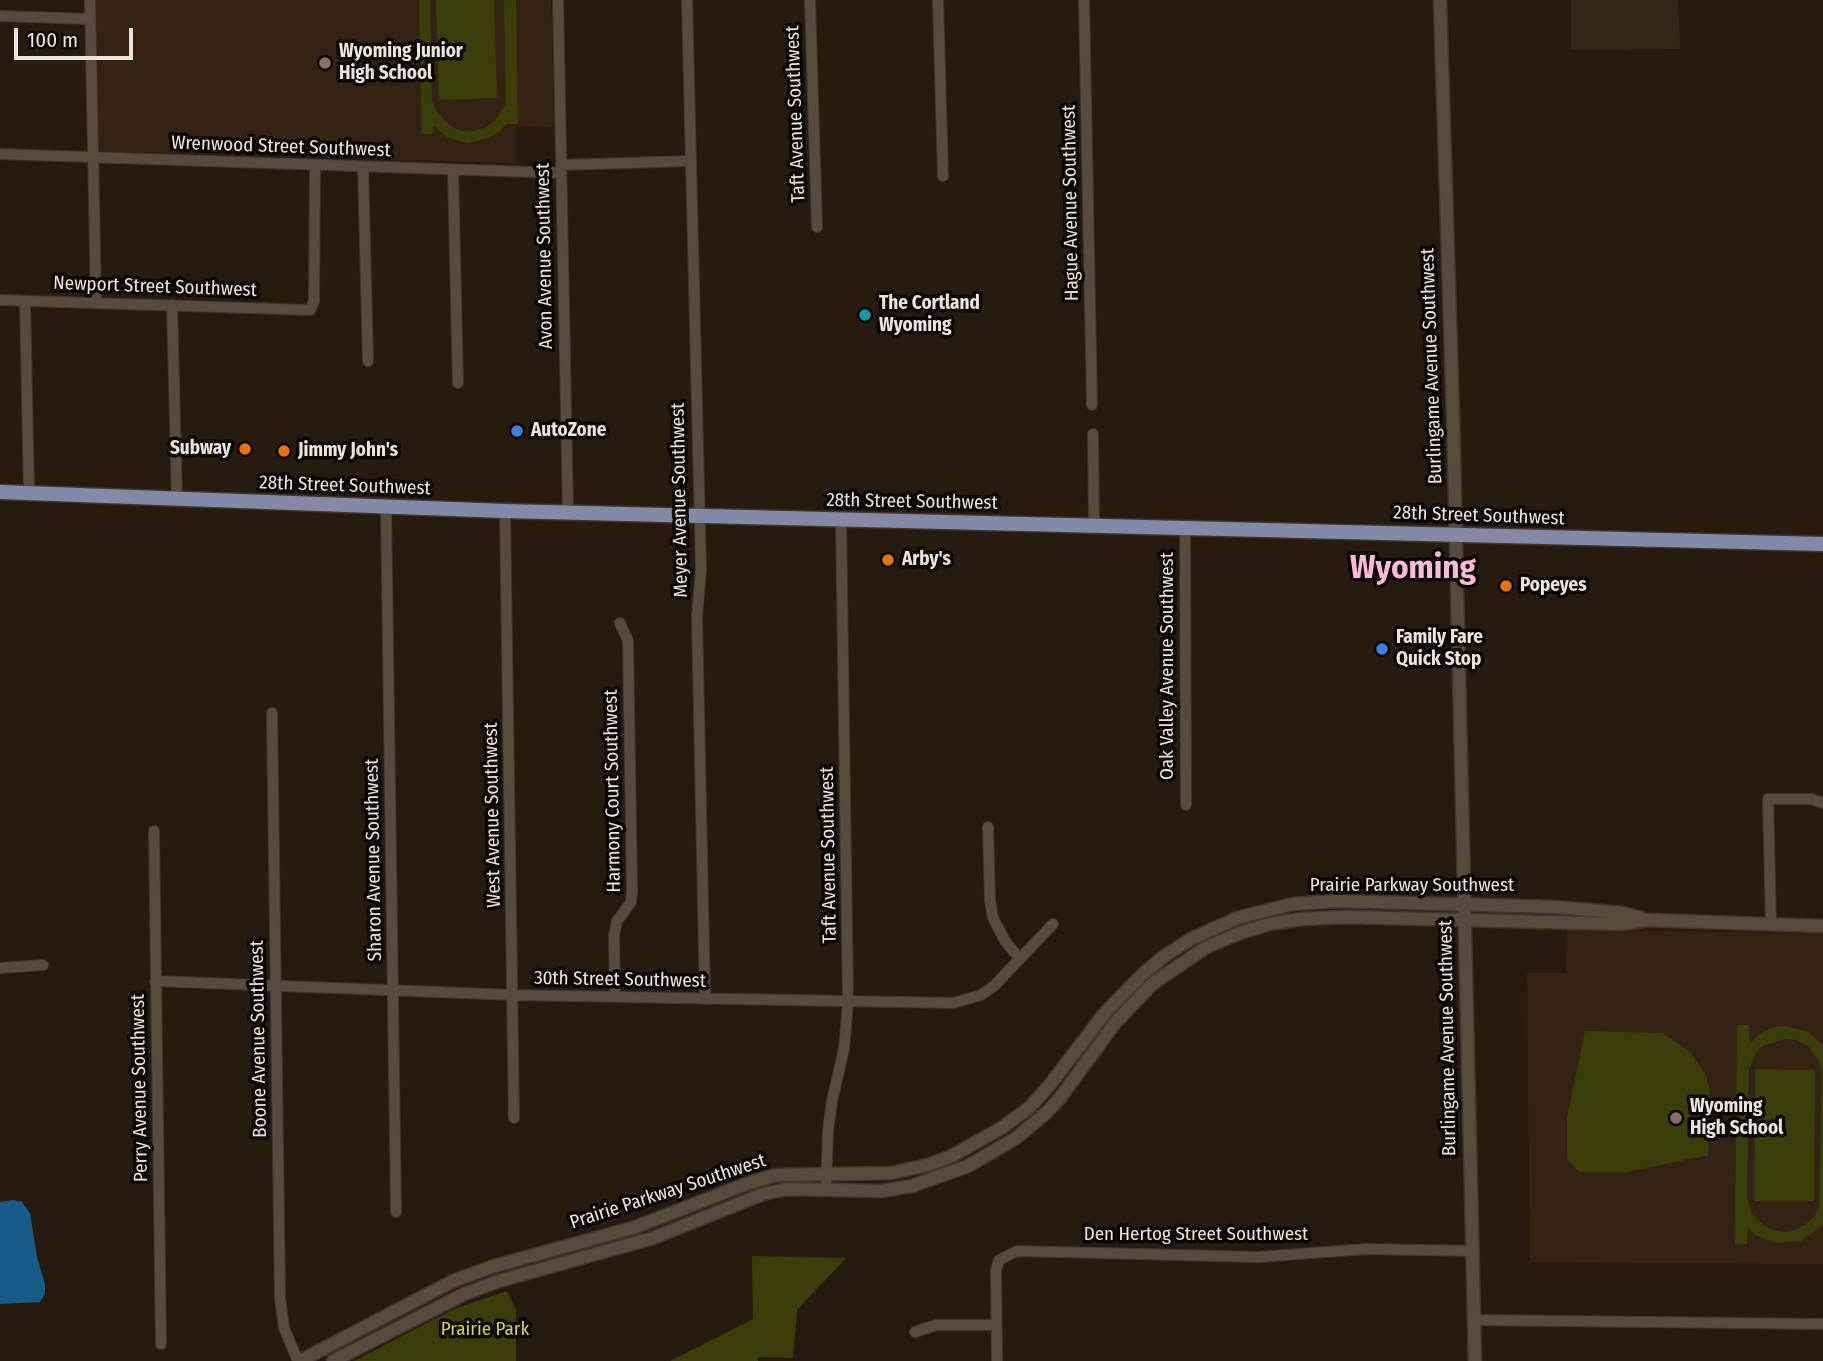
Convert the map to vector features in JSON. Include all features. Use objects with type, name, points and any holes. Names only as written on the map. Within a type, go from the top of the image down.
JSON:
[{"type":"main road","name":"28th Street Southwest","points":[[0,492],[505,511],[1823,544]]},
{"type":"street","points":[[90,0],[96,302]]},
{"type":"street","name":"Avon Avenue Southwest","points":[[558,0],[568,512]]},
{"type":"street","name":"Meyer Avenue Southwest","points":[[687,0],[701,569],[697,617],[705,999]]},
{"type":"street","name":"Taft Avenue Southwest","points":[[810,0],[817,227]]},
{"type":"street","points":[[938,0],[943,176]]},
{"type":"street","name":"Hague Avenue Southwest","points":[[1084,0],[1092,405]]},
{"type":"street","name":"Burlingame Avenue Southwest","points":[[1440,0],[1456,535],[1475,1361]]},
{"type":"street","points":[[0,16],[90,19]]},
{"type":"street","name":"Wrenwood Street Southwest","points":[[0,154],[453,171],[561,169],[691,161]]},
{"type":"street","name":"Newport Street Southwest","points":[[0,300],[310,310],[314,301],[315,166]]},
{"type":"street","points":[[363,167],[368,360]]},
{"type":"street","points":[[453,171],[458,383]]},
{"type":"street","points":[[25,301],[29,493]]},
{"type":"street","points":[[172,305],[177,499]]},
{"type":"street","points":[[1093,434],[1094,526]]},
{"type":"street","name":"Sharon Avenue Southwest","points":[[386,506],[396,1212]]},
{"type":"street","name":"West Avenue Southwest","points":[[505,511],[514,1118]]},
{"type":"street","name":"Taft Avenue Southwest","points":[[826,1189],[828,1130],[844,1049],[848,1002],[841,519]]},
{"type":"street","name":"Oak Valley Avenue Southwest","points":[[1185,527],[1186,805]]},
{"type":"street","name":"Harmony Court Southwest","points":[[615,997],[614,934],[617,921],[631,902],[632,891],[628,641],[620,623]]},
{"type":"street","name":"Boone Avenue Southwest","points":[[272,713],[280,1298],[284,1328],[299,1361]]},
{"type":"street","points":[[1771,925],[1768,799],[1811,799],[1823,795]]},
{"type":"street","points":[[1811,799],[1823,803]]},
{"type":"street","points":[[988,827],[993,918],[1005,942],[1020,959]]},
{"type":"street","name":"Perry Avenue Southwest","points":[[153,831],[161,1344]]},
{"type":"street","name":"Prairie Parkway Southwest","points":[[299,1361],[453,1281],[491,1267],[636,1227],[746,1184],[776,1175],[870,1174],[909,1170],[952,1156],[990,1135],[1030,1107],[1089,1031],[1141,976],[1172,951],[1237,918],[1304,903],[1336,901],[1569,907],[1622,913],[1648,920]]},
{"type":"street","name":"Prairie Parkway Southwest","points":[[333,1361],[443,1304],[499,1281],[653,1238],[762,1194],[786,1189],[881,1191],[912,1186],[968,1166],[999,1148],[1046,1113],[1135,1001],[1178,965],[1205,948],[1248,931],[1302,919],[1347,917],[1621,924],[1648,920],[1823,926]]},
{"type":"street","name":"30th Street Southwest","points":[[155,981],[514,995],[932,1004],[965,1001],[981,995],[994,986],[1053,924]]},
{"type":"street","points":[[0,968],[43,965]]},
{"type":"street","points":[[990,1135],[999,1148]]},
{"type":"street","name":"Den Hertog Street Southwest","points":[[996,1325],[996,1270],[999,1260],[1017,1251],[1259,1257],[1366,1249],[1473,1251]]},
{"type":"street","points":[[1475,1320],[1823,1324]]},
{"type":"street","points":[[915,1332],[936,1325],[996,1325],[997,1361]]},
{"type":"shaded area","name":"Wyoming Junior High School","points":[[96,0],[551,0],[554,127],[516,126],[516,163],[99,151]]},
{"type":"shaded area","points":[[1571,0],[1678,0],[1680,49],[1571,50]]},
{"type":"shaded area","name":"Wyoming High School","points":[[1567,929],[1823,934],[1823,1264],[1530,1262],[1527,973],[1566,973]]},
{"type":"green space","points":[[419,0],[430,0],[432,100],[436,110],[451,127],[474,131],[494,122],[506,104],[504,0],[516,0],[518,124],[506,124],[488,138],[467,143],[447,137],[434,126],[433,134],[422,134]]},
{"type":"green space","points":[[436,0],[494,0],[497,98],[439,100]]},
{"type":"green space","points":[[1737,1025],[1749,1025],[1750,1043],[1774,1027],[1786,1026],[1808,1032],[1823,1045],[1823,1225],[1801,1241],[1776,1243],[1755,1235],[1748,1228],[1747,1244],[1735,1244]],"holes":[[[1785,1039],[1796,1040],[1808,1046],[1819,1061],[1822,1072],[1819,1206],[1815,1216],[1805,1225],[1784,1232],[1770,1229],[1757,1220],[1751,1212],[1747,1198],[1749,1068],[1763,1046]]]},
{"type":"green space","points":[[1585,1031],[1663,1033],[1690,1052],[1705,1073],[1710,1089],[1708,1155],[1627,1172],[1579,1172],[1567,1159],[1567,1117]]},
{"type":"green space","points":[[1755,1069],[1815,1070],[1814,1201],[1754,1201]]},
{"type":"green space","points":[[752,1256],[846,1258],[797,1310],[793,1358],[759,1357],[758,1361],[670,1361],[753,1319]]},
{"type":"green space","name":"Prairie Park","points":[[507,1291],[516,1310],[516,1361],[354,1361],[454,1309]]},
{"type":"water","points":[[0,1202],[22,1202],[30,1213],[37,1257],[45,1284],[45,1294],[40,1302],[0,1304]]},
{"type":"place","name":"Wyoming Junior High School","points":[[325,63]]},
{"type":"place","name":"The Cortland Wyoming","points":[[865,315]]},
{"type":"place","name":"AutoZone","points":[[517,431]]},
{"type":"place","name":"Subway","points":[[245,449]]},
{"type":"place","name":"Jimmy John's","points":[[284,451]]},
{"type":"place","name":"Arby's","points":[[888,560]]},
{"type":"place","name":"Popeyes","points":[[1506,586]]},
{"type":"place","name":"Family Fare Quick Stop","points":[[1382,649]]},
{"type":"place","name":"Wyoming High School","points":[[1676,1118]]},
{"type":"district","name":"Wyoming","points":[[1413,569]]}]
